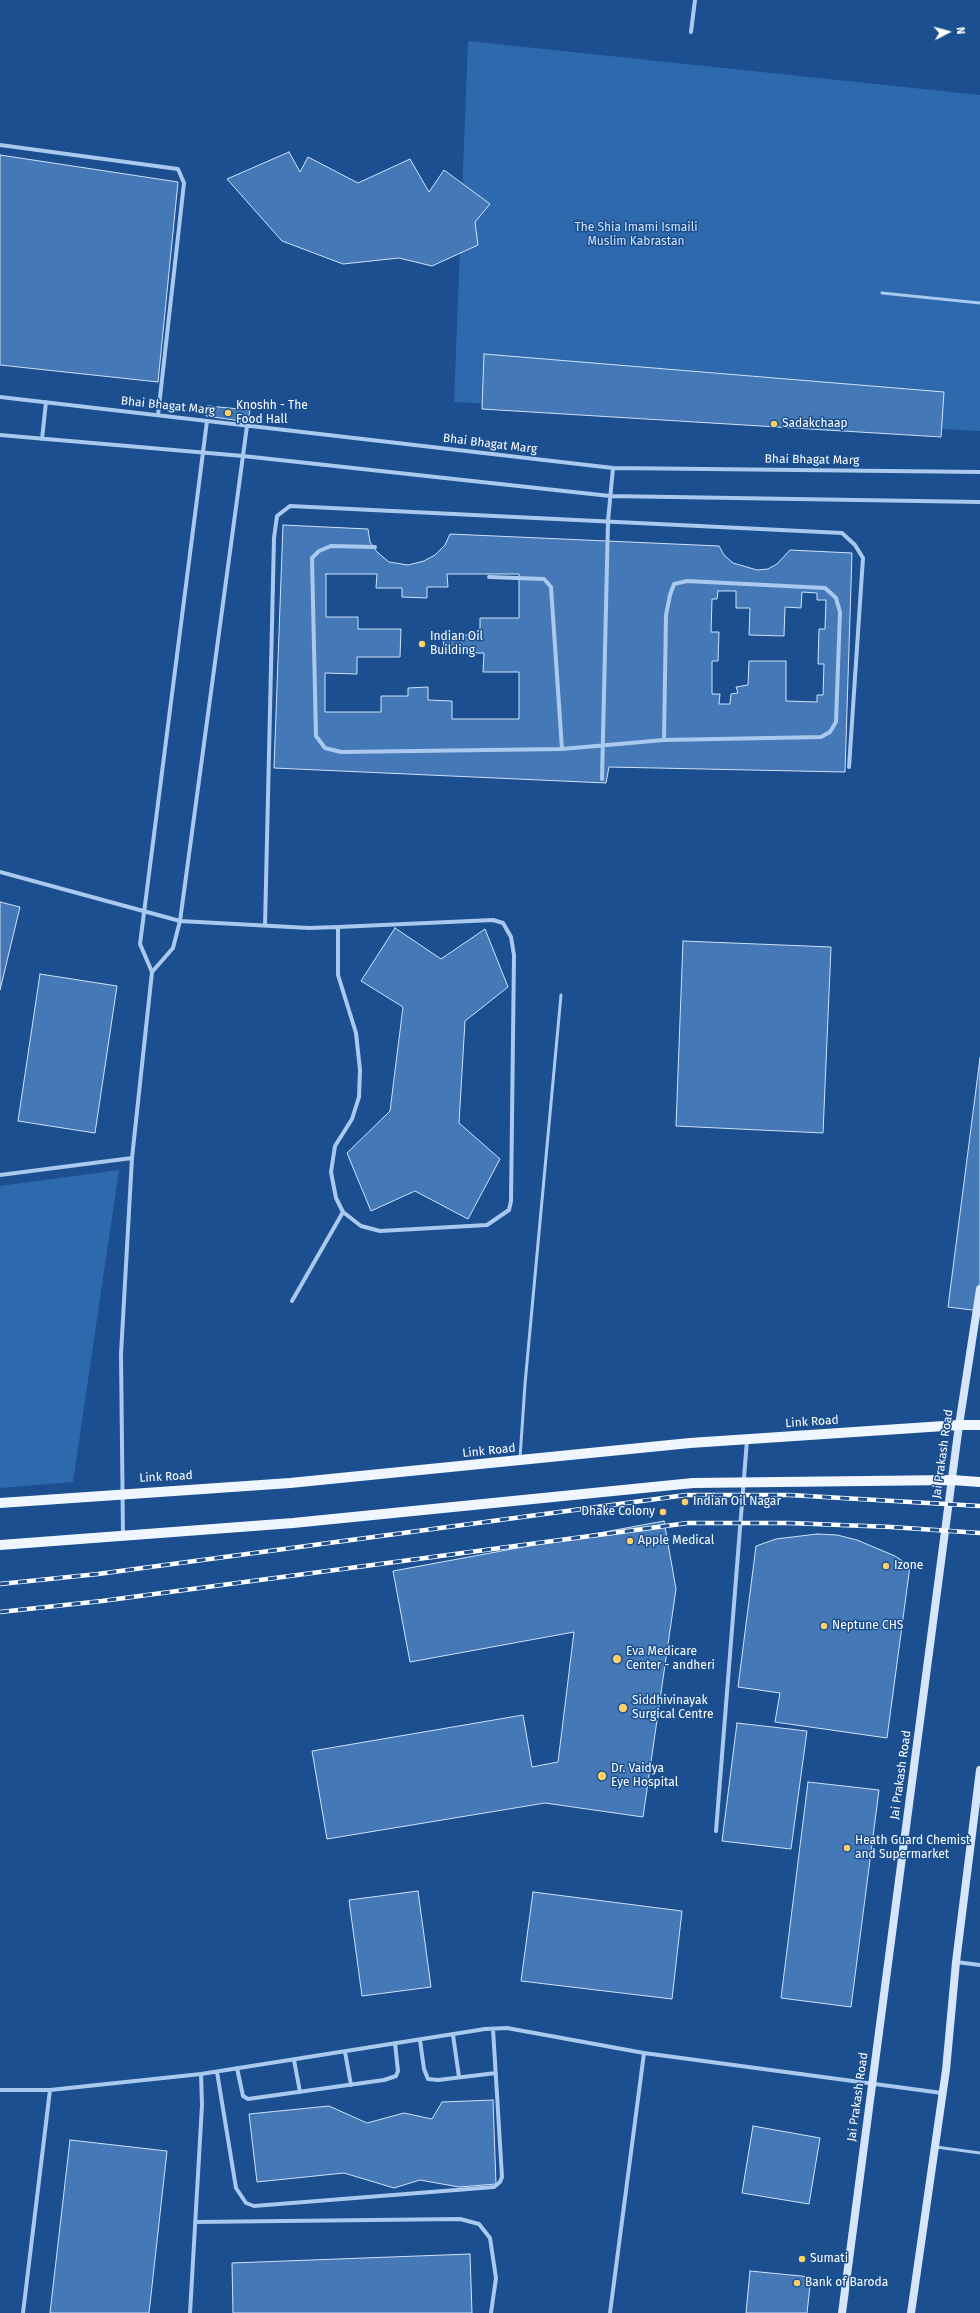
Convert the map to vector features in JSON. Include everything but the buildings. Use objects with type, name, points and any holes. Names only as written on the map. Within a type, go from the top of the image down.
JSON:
[{"type":"main road","name":"Jai Prakash Road","points":[[842,2313],[959,1425],[980,1289]]},
{"type":"main road","name":"Link Road","points":[[0,1503],[121,1493],[290,1483],[747,1439],[959,1425],[980,1425]]},
{"type":"main road","points":[[0,1545],[293,1523],[693,1483],[952,1480],[980,1482]]},
{"type":"main road","points":[[911,2313],[942,2093],[956,1962],[980,1770]]},
{"type":"street","points":[[692,32],[694,0]]},
{"type":"street","points":[[0,145],[178,169],[184,183],[158,415]]},
{"type":"street","name":"Bhai Bhagat Marg","points":[[0,397],[613,468],[980,472]]},
{"type":"street","points":[[42,439],[46,402]]},
{"type":"street","points":[[123,1536],[121,1493],[121,1354],[132,1158],[152,972],[140,944],[207,421]]},
{"type":"street","points":[[152,972],[173,948],[180,921],[247,426]]},
{"type":"street","points":[[0,435],[203,454],[242,456],[610,496],[980,502]]},
{"type":"street","points":[[602,779],[601,745],[608,521],[613,468]]},
{"type":"street","points":[[265,926],[274,538],[277,516],[290,506],[842,533],[855,545],[862,558],[849,767]]},
{"type":"street","points":[[375,547],[330,546],[319,551],[312,558],[314,717],[316,736],[325,748],[355,753],[562,749],[664,740],[822,737],[830,732],[836,722],[840,612],[836,598],[825,588],[687,581],[674,584],[666,615],[664,740]]},
{"type":"street","points":[[488,577],[544,579],[551,587],[562,749]]},
{"type":"street","points":[[0,872],[145,910],[180,921],[309,928],[338,926],[493,920],[503,923],[511,937],[514,955],[511,1201],[508,1210],[487,1225],[380,1231],[361,1226],[343,1212],[336,1198],[331,1172],[335,1146],[352,1119],[359,1098],[360,1070],[356,1033],[338,975],[338,926]]},
{"type":"street","points":[[0,1174],[132,1158]]},
{"type":"street","points":[[292,1301],[343,1212]]},
{"type":"street","points":[[716,1831],[747,1439]]},
{"type":"street","points":[[956,1962],[980,1965]]},
{"type":"street","points":[[0,2090],[50,2090],[201,2074],[395,2043],[507,2028],[644,2053],[942,2093]]},
{"type":"street","points":[[217,2072],[236,2188],[246,2203],[254,2206],[494,2187],[500,2182],[502,2177],[493,2029]]},
{"type":"street","points":[[453,2035],[459,2077]]},
{"type":"street","points":[[420,2040],[424,2069],[428,2079],[438,2080],[496,2073]]},
{"type":"street","points":[[237,2068],[244,2098],[300,2092],[391,2079],[396,2076],[399,2066],[395,2043]]},
{"type":"street","points":[[345,2052],[351,2085]]},
{"type":"street","points":[[610,2313],[644,2053]]},
{"type":"street","points":[[294,2060],[300,2092]]},
{"type":"street","points":[[190,2313],[202,2105],[201,2074]]},
{"type":"street","points":[[23,2313],[50,2090]]},
{"type":"street","points":[[195,2222],[466,2220],[479,2224],[490,2238],[496,2278],[491,2313]]},
{"type":"lane","points":[[882,293],[980,303]]},
{"type":"lane","points":[[520,1461],[524,1384],[561,996]]},
{"type":"lane","points":[[934,2147],[980,2153]]},
{"type":"green space","name":"The Shia Imami Ismaili Muslim Kabrastan","points":[[468,41],[980,95],[980,431],[454,402]]},
{"type":"green space","points":[[119,1170],[73,1482],[0,1488],[0,1186]]},
{"type":"railway","points":[[0,1584],[98,1574],[686,1495],[790,1495],[980,1506]]},
{"type":"railway","points":[[0,1612],[102,1601],[688,1523],[789,1523],[891,1527],[980,1533]]},
{"type":"place","name":"Knoshh - The Food Hall","points":[[228,413]]},
{"type":"place","name":"Sadakchaap","points":[[774,424]]},
{"type":"place","name":"Indian Oil Building","points":[[422,644]]},
{"type":"place","name":"Indian Oil Nagar","points":[[685,1502]]},
{"type":"place","name":"Dhake Colony","points":[[663,1512]]},
{"type":"place","name":"Apple Medical","points":[[630,1541]]},
{"type":"place","name":"Izone","points":[[886,1566]]},
{"type":"place","name":"Neptune CHS","points":[[824,1626]]},
{"type":"place","name":"Eva Medicare Center - andheri","points":[[617,1659]]},
{"type":"place","name":"Siddhivinayak Surgical Centre","points":[[623,1708]]},
{"type":"place","name":"Dr. Vaidya Eye Hospital","points":[[602,1776]]},
{"type":"place","name":"Heath Guard Chemist and Supermarket","points":[[847,1848]]},
{"type":"place","name":"Sumati","points":[[802,2259]]},
{"type":"place","name":"Bank of Baroda","points":[[797,2283]]}]
